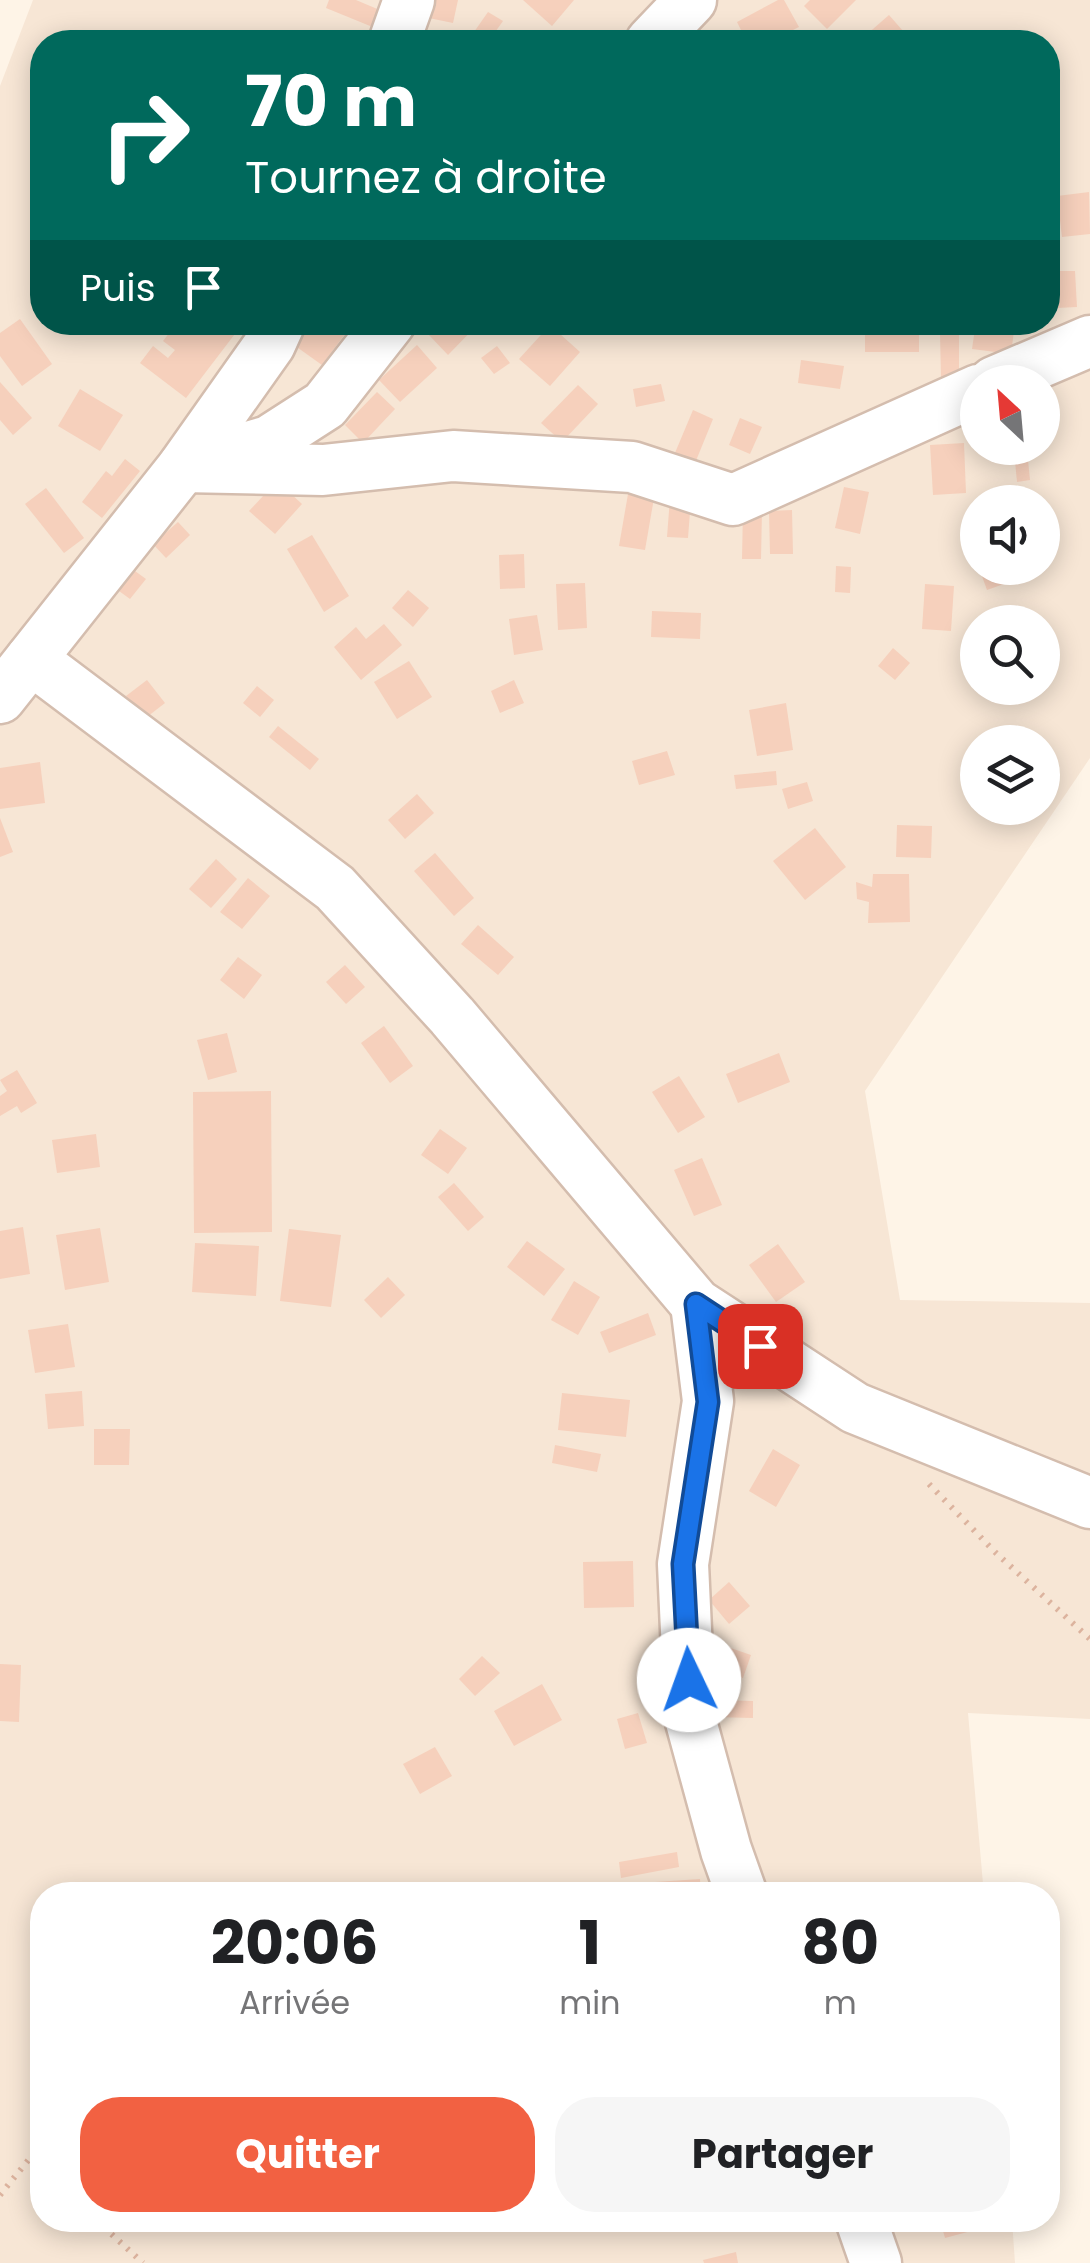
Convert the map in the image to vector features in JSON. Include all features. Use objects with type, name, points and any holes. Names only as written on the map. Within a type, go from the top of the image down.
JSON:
[{"type":"street","points":[[398,30],[409,0]]},
{"type":"street","points":[[662,30],[691,0]]},
{"type":"street","points":[[0,698],[184,466],[274,335]]},
{"type":"street","points":[[184,466],[268,441],[324,405],[380,335]]},
{"type":"street","points":[[1034,365],[1090,341]]},
{"type":"street","points":[[184,466],[323,470],[452,456],[632,467],[733,500],[960,398]]},
{"type":"street","points":[[31,659],[336,888],[452,1016],[696,1304],[855,1408],[1090,1503]]},
{"type":"street","points":[[696,1304],[708,1402],[683,1564],[690,1718],[737,1882]]},
{"type":"street","points":[[864,2232],[876,2263]]},
{"type":"path","points":[[919,1474],[996,1553],[1090,1639]]},
{"type":"path","points":[[0,2195],[30,2158]]},
{"type":"path","points":[[109,2232],[143,2263]]},
{"type":"shaded area","points":[[33,0],[1090,0],[1090,758],[1060,802],[1060,725],[960,725],[960,825],[1045,825],[865,1091],[900,1300],[1090,1303],[1090,1719],[968,1713],[983,1882],[30,1882],[30,2232],[1013,2232],[1015,2263],[0,2263],[0,86]]},
{"type":"building","points":[[329,0],[356,0],[382,11],[375,28],[326,8]]},
{"type":"building","points":[[428,0],[458,0],[453,23],[424,17]]},
{"type":"building","points":[[523,0],[574,0],[552,26]]},
{"type":"building","points":[[784,0],[799,27],[741,30],[737,22]]},
{"type":"building","points":[[810,0],[856,0],[827,29],[804,6]]},
{"type":"building","points":[[488,12],[503,21],[497,30],[475,30]]},
{"type":"building","points":[[889,15],[902,30],[872,30]]},
{"type":"building","points":[[1089,192],[1090,234],[1062,237],[1060,196]]},
{"type":"building","points":[[1060,271],[1075,271],[1077,307],[1060,308]]},
{"type":"building","points":[[20,319],[52,364],[22,386],[0,356],[0,333]]},
{"type":"building","points":[[168,335],[234,335],[186,398],[140,363],[153,346],[168,358],[175,350],[163,341]]},
{"type":"building","points":[[291,335],[344,335],[322,365],[287,340]]},
{"type":"building","points":[[429,335],[467,335],[448,355]]},
{"type":"building","points":[[541,335],[561,335],[580,352],[550,386],[519,359]]},
{"type":"building","points":[[865,335],[919,335],[919,352],[865,352]]},
{"type":"building","points":[[940,335],[959,335],[959,378],[941,378]]},
{"type":"building","points":[[974,335],[1013,335],[1011,354],[972,349]]},
{"type":"building","points":[[417,345],[437,368],[400,402],[379,380]]},
{"type":"building","points":[[497,346],[510,363],[494,374],[481,358]]},
{"type":"building","points":[[801,360],[844,366],[840,389],[798,383]]},
{"type":"building","points":[[0,382],[32,418],[13,435],[0,420]]},
{"type":"building","points":[[661,384],[665,401],[636,407],[633,389]]},
{"type":"building","points":[[578,385],[598,404],[562,442],[541,423]]},
{"type":"building","points":[[80,389],[123,415],[100,451],[58,426]]},
{"type":"building","points":[[377,392],[395,409],[363,443],[345,425]]},
{"type":"building","points":[[693,410],[713,419],[693,468],[672,460]]},
{"type":"building","points":[[740,418],[762,427],[750,454],[729,445]]},
{"type":"building","points":[[960,443],[966,485],[960,485],[960,493],[933,495],[930,445]]},
{"type":"building","points":[[125,459],[140,471],[102,518],[82,502],[106,471],[112,476]]},
{"type":"building","points":[[1015,465],[1028,465],[1030,480],[1017,482]]},
{"type":"building","points":[[277,481],[302,504],[275,534],[249,511]]},
{"type":"building","points":[[844,487],[869,492],[860,534],[835,528]]},
{"type":"building","points":[[46,488],[84,538],[64,553],[25,504]]},
{"type":"building","points":[[628,494],[654,498],[645,550],[619,546]]},
{"type":"building","points":[[670,498],[691,499],[688,538],[667,537]]},
{"type":"building","points":[[743,510],[762,510],[761,559],[742,559]]},
{"type":"building","points":[[792,510],[793,554],[770,554],[769,511]]},
{"type":"building","points":[[178,522],[190,535],[166,558],[153,544]]},
{"type":"building","points":[[312,535],[349,596],[324,612],[287,549]]},
{"type":"building","points":[[524,554],[525,588],[500,589],[499,555]]},
{"type":"building","points":[[836,566],[851,567],[850,593],[835,592]]},
{"type":"building","points":[[135,571],[146,579],[130,599],[119,591]]},
{"type":"building","points":[[585,583],[587,628],[558,630],[556,584]]},
{"type":"building","points":[[925,584],[954,586],[951,631],[922,629]]},
{"type":"building","points":[[408,590],[429,608],[413,627],[392,608]]},
{"type":"building","points":[[652,611],[701,613],[700,639],[651,637]]},
{"type":"building","points":[[537,615],[543,650],[514,655],[509,619]]},
{"type":"building","points":[[384,624],[402,645],[361,680],[334,647],[356,627],[366,639]]},
{"type":"building","points":[[893,648],[910,663],[895,680],[878,666]]},
{"type":"building","points":[[409,661],[432,697],[397,719],[374,682]]},
{"type":"building","points":[[147,680],[165,703],[143,720],[126,696]]},
{"type":"building","points":[[514,680],[524,703],[500,713],[491,691]]},
{"type":"building","points":[[257,686],[274,700],[260,717],[243,703]]},
{"type":"building","points":[[786,703],[793,750],[757,756],[749,710]]},
{"type":"building","points":[[278,726],[319,759],[310,770],[269,737]]},
{"type":"building","points":[[667,751],[675,775],[639,785],[632,761]]},
{"type":"building","points":[[40,762],[45,803],[0,809],[0,768]]},
{"type":"building","points":[[776,771],[777,785],[736,789],[734,775]]},
{"type":"building","points":[[807,782],[813,801],[788,809],[782,789]]},
{"type":"building","points":[[417,794],[434,813],[405,839],[388,820]]},
{"type":"building","points":[[0,818],[13,852],[0,857]]},
{"type":"building","points":[[897,825],[932,826],[931,858],[896,857]]},
{"type":"building","points":[[815,828],[846,867],[805,900],[773,861]]},
{"type":"building","points":[[435,853],[474,898],[454,916],[414,871]]},
{"type":"building","points":[[216,859],[237,879],[211,908],[189,889]]},
{"type":"building","points":[[873,874],[909,874],[910,922],[868,923],[869,902],[857,899],[856,882],[872,887]]},
{"type":"building","points":[[248,878],[270,896],[242,929],[220,912]]},
{"type":"building","points":[[478,925],[514,957],[498,975],[461,944]]},
{"type":"building","points":[[238,957],[262,975],[244,999],[220,980]]},
{"type":"building","points":[[345,965],[365,987],[346,1004],[326,982]]},
{"type":"building","points":[[384,1026],[413,1066],[390,1083],[361,1043]]},
{"type":"building","points":[[227,1033],[237,1072],[208,1080],[197,1040]]},
{"type":"building","points":[[779,1053],[790,1082],[738,1103],[726,1074]]},
{"type":"building","points":[[17,1070],[37,1103],[21,1113],[17,1106],[0,1116],[0,1096],[7,1091],[0,1080]]},
{"type":"building","points":[[679,1076],[705,1117],[678,1133],[652,1092]]},
{"type":"building","points":[[271,1091],[272,1232],[194,1233],[193,1092]]},
{"type":"building","points":[[440,1129],[467,1148],[448,1174],[421,1155]]},
{"type":"building","points":[[96,1134],[100,1167],[57,1173],[52,1140]]},
{"type":"building","points":[[702,1158],[722,1205],[694,1216],[674,1170]]},
{"type":"building","points":[[454,1183],[484,1217],[468,1231],[438,1197]]},
{"type":"building","points":[[23,1227],[30,1274],[0,1279],[0,1231]]},
{"type":"building","points":[[100,1228],[109,1282],[65,1290],[56,1235]]},
{"type":"building","points":[[289,1229],[341,1235],[331,1307],[280,1301]]},
{"type":"building","points":[[527,1241],[565,1269],[544,1296],[507,1267]]},
{"type":"building","points":[[195,1243],[259,1246],[256,1296],[192,1292]]},
{"type":"building","points":[[778,1244],[805,1282],[776,1302],[749,1265]]},
{"type":"building","points":[[388,1277],[405,1295],[381,1318],[364,1300]]},
{"type":"building","points":[[574,1281],[600,1297],[578,1335],[551,1320]]},
{"type":"building","points":[[648,1313],[656,1335],[609,1353],[600,1332]]},
{"type":"building","points":[[68,1324],[75,1367],[35,1373],[28,1330]]},
{"type":"building","points":[[82,1391],[84,1426],[48,1429],[45,1394]]},
{"type":"building","points":[[562,1393],[630,1400],[626,1437],[558,1430]]},
{"type":"building","points":[[94,1429],[130,1429],[129,1465],[94,1465]]},
{"type":"building","points":[[555,1445],[601,1454],[597,1472],[552,1463]]},
{"type":"building","points":[[773,1449],[800,1465],[776,1507],[749,1491]]},
{"type":"building","points":[[633,1561],[634,1607],[584,1608],[583,1562]]},
{"type":"building","points":[[729,1582],[750,1606],[729,1624],[709,1600]]},
{"type":"building","points":[[716,1643],[751,1655],[743,1678],[708,1665]]},
{"type":"building","points":[[482,1656],[500,1673],[475,1696],[459,1679]]},
{"type":"building","points":[[0,1664],[21,1665],[19,1722],[0,1721]]},
{"type":"building","points":[[542,1684],[562,1720],[514,1746],[494,1711]]},
{"type":"building","points":[[714,1700],[753,1701],[753,1718],[713,1717]]},
{"type":"building","points":[[638,1713],[647,1743],[625,1749],[617,1719]]},
{"type":"building","points":[[435,1747],[452,1776],[420,1794],[403,1764]]},
{"type":"building","points":[[677,1852],[679,1867],[621,1878],[619,1862]]},
{"type":"building","points":[[700,1879],[700,1882],[655,1882]]},
{"type":"building","points":[[943,2232],[968,2232],[945,2238]]},
{"type":"building","points":[[736,2252],[738,2263],[703,2260]]},
{"type":"route","points":[[689,1680],[683,1564],[708,1402],[696,1304],[760,1346]]}]
